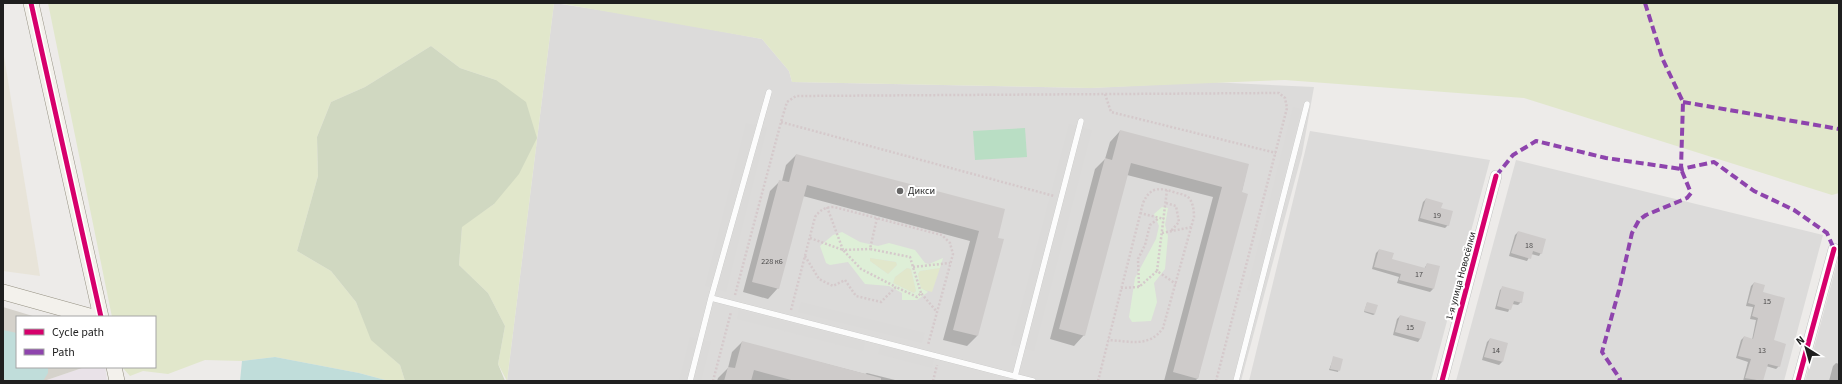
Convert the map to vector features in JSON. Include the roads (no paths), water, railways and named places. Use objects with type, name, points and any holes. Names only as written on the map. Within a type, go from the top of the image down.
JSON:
[{"type":"street","points":[[31,3],[101,316]]},
{"type":"street","name":"1-я улица Новосёлки","points":[[1442,381],[1496,176]]},
{"type":"street","points":[[1798,381],[1834,249]]},
{"type":"street","points":[[3,292],[89,316]]},
{"type":"street","points":[[114,368],[117,381]]},
{"type":"lane","points":[[690,381],[711,298],[769,92]]},
{"type":"lane","points":[[1236,381],[1307,104]]},
{"type":"lane","points":[[1014,376],[1081,121]]},
{"type":"lane","points":[[711,298],[1033,381]]},
{"type":"water","points":[[3,330],[16,333],[16,368],[48,368],[48,373],[43,381],[11,381],[3,379]]},
{"type":"water","points":[[275,357],[359,373],[389,381],[240,381],[242,361]]},
{"type":"place","name":"Дикси","points":[[900,191]]}]
